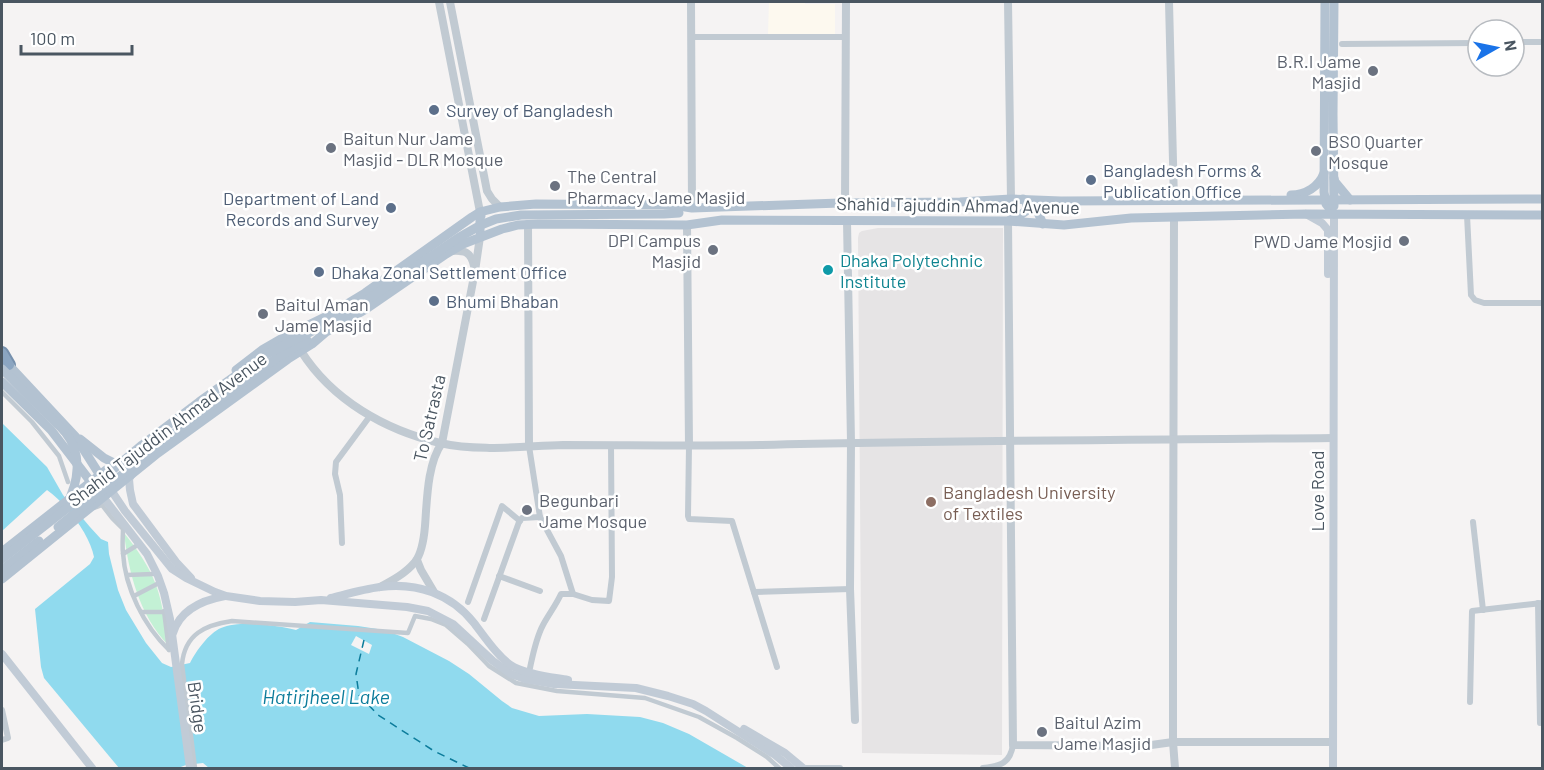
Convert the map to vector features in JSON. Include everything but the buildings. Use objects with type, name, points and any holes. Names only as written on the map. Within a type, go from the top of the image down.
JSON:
[{"type":"highway","points":[[2,353],[4,364]]},
{"type":"main road","points":[[1325,2],[1329,114],[1329,208],[1334,214]]},
{"type":"main road","points":[[1329,114],[1334,2]]},
{"type":"main road","points":[[1329,172],[1350,200],[1542,199]]},
{"type":"main road","points":[[1254,201],[1261,196],[1295,195],[1307,192],[1329,172]]},
{"type":"main road","name":"Shahid Tajuddin Ahmad Avenue","points":[[2,552],[262,350],[346,306],[459,226],[480,213],[500,207],[536,204],[672,205],[692,208],[1011,199],[1061,201],[1350,200]]},
{"type":"main road","points":[[1008,221],[1026,212],[1027,203],[1023,199]]},
{"type":"main road","points":[[1445,200],[1445,215]]},
{"type":"main road","points":[[1043,224],[1039,215],[1040,210],[1048,204],[1061,201]]},
{"type":"main road","points":[[500,207],[518,225]]},
{"type":"main road","points":[[2,559],[142,445],[263,356],[348,313],[458,238],[481,225],[504,217],[521,215],[664,214],[679,213],[692,208]]},
{"type":"main road","points":[[480,213],[486,226],[491,230],[498,230]]},
{"type":"main road","points":[[480,213],[480,237]]},
{"type":"main road","name":"Shahid Tajuddin Ahmad Avenue","points":[[2,579],[61,527],[84,512],[158,453],[326,332],[366,309],[467,242],[518,225],[687,225],[722,220],[1008,221],[1064,225],[1131,218],[1306,214],[1542,214]]},
{"type":"main road","points":[[1306,214],[1322,223],[1328,230],[1328,279],[1334,297]]},
{"type":"main road","name":"Love Road","points":[[1333,768],[1334,214]]},
{"type":"main road","points":[[459,226],[467,242]]},
{"type":"main road","points":[[2,570],[61,527],[162,442],[278,357],[326,332]]},
{"type":"main road","points":[[4,364],[69,437],[75,448],[78,470],[65,510]]},
{"type":"main road","points":[[4,364],[75,436],[114,463]]},
{"type":"main road","points":[[2,382],[51,430],[103,497]]},
{"type":"main road","points":[[75,436],[125,511],[172,569],[215,592],[226,596],[275,602],[321,600],[428,611],[453,624],[493,661],[511,674],[575,686],[636,688],[693,704],[775,755],[791,768]]},
{"type":"main road","points":[[65,448],[74,475],[68,500]]},
{"type":"main road","points":[[132,474],[129,479],[129,490],[133,504],[169,553],[194,582]]},
{"type":"main road","name":"Bridge","points":[[103,497],[151,561],[164,593],[190,768]]},
{"type":"main road","points":[[321,600],[380,587],[412,587],[434,592],[450,600],[466,614],[498,653],[520,670],[545,679],[633,683],[667,691],[707,705],[785,753],[802,768]]},
{"type":"main road","points":[[172,635],[179,619],[190,609],[226,596]]},
{"type":"main road","points":[[2,654],[92,768]]},
{"type":"street","points":[[439,2],[480,213]]},
{"type":"street","points":[[450,2],[487,191],[500,207]]},
{"type":"street","points":[[691,2],[692,208]]},
{"type":"street","points":[[844,203],[846,2]]},
{"type":"street","points":[[1008,2],[1011,199]]},
{"type":"street","points":[[1169,2],[1174,201]]},
{"type":"street","points":[[691,37],[846,37]]},
{"type":"street","points":[[1526,42],[1542,42]]},
{"type":"street","points":[[1342,44],[1466,43]]},
{"type":"street","points":[[1467,215],[1471,295],[1475,300],[1485,303],[1542,303]]},
{"type":"street","points":[[1174,218],[1173,742],[1175,768]]},
{"type":"street","points":[[847,221],[851,442],[850,589],[855,720]]},
{"type":"street","points":[[983,768],[993,767],[1009,759],[1013,745],[1008,221]]},
{"type":"street","points":[[528,224],[529,446],[540,517],[561,556],[573,594]]},
{"type":"street","points":[[518,225],[528,242]]},
{"type":"street","points":[[687,225],[688,516],[689,519],[732,520],[777,666]]},
{"type":"street","name":"To Satrasta","points":[[417,560],[424,532],[434,460],[442,443],[480,237]]},
{"type":"street","points":[[450,252],[460,250],[467,252],[473,260],[475,271]]},
{"type":"street","points":[[301,351],[325,382],[370,416],[421,438],[469,447],[1333,438]]},
{"type":"street","points":[[2,392],[32,422],[59,456],[72,483]]},
{"type":"street","points":[[342,543],[340,495],[335,474],[336,462],[370,416]]},
{"type":"street","points":[[421,438],[430,448],[434,460]]},
{"type":"street","points":[[530,668],[543,625],[561,594],[573,594],[592,600],[609,600],[612,576],[611,445]]},
{"type":"street","points":[[84,512],[102,505],[123,529],[136,546],[157,584],[165,612],[169,650],[159,640],[141,612],[134,596],[123,554],[123,529]]},
{"type":"street","points":[[468,602],[502,506],[520,521]]},
{"type":"street","points":[[484,619],[520,521],[540,517]]},
{"type":"street","points":[[1473,522],[1483,610]]},
{"type":"street","points":[[123,554],[136,546]]},
{"type":"street","points":[[380,587],[408,570],[417,560],[434,592]]},
{"type":"street","points":[[127,575],[153,574]]},
{"type":"street","points":[[499,576],[540,591]]},
{"type":"street","points":[[134,596],[157,584]]},
{"type":"street","points":[[754,592],[850,589]]},
{"type":"street","points":[[1470,702],[1472,611],[1540,603],[1540,723]]},
{"type":"street","points":[[141,612],[165,612]]},
{"type":"street","points":[[195,768],[182,664],[183,651],[190,639],[201,631],[217,623],[232,621],[408,633],[415,616],[446,625],[489,666],[516,683],[557,691],[645,698],[699,717],[747,744],[779,768]]},
{"type":"street","points":[[2,710],[8,738],[2,740]]},
{"type":"street","points":[[1013,745],[1144,746],[1173,742],[1333,742]]},
{"type":"street","points":[[802,768],[840,768]]},
{"type":"shaded area","points":[[769,2],[835,4],[835,35],[768,34]]},
{"type":"shaded area","name":"Bangladesh University of Textiles","points":[[878,228],[1003,228],[1002,755],[862,753],[858,238],[862,231]]},
{"type":"green space","points":[[124,533],[150,571],[156,585],[168,645],[150,620],[137,593]]},
{"type":"water","name":"Hatirjheel Lake","points":[[2,423],[47,467],[63,495],[101,539],[108,542],[118,590],[126,610],[146,643],[162,663],[171,667],[190,663],[199,648],[216,630],[238,624],[279,626],[296,630],[310,622],[384,630],[403,637],[449,661],[512,708],[539,716],[587,714],[640,717],[663,723],[689,734],[748,768],[209,768],[203,763],[178,768],[119,768],[44,678],[41,667],[35,609],[90,564],[94,557],[92,548],[76,520],[47,490],[2,531]]},
{"type":"pier","points":[[356,636],[372,645],[369,654],[351,645]]},
{"type":"ferry route","points":[[364,640],[356,674],[359,695],[378,715],[434,751],[469,768]]},
{"type":"place","name":"B.R.I Jame Masjid","points":[[1373,71]]},
{"type":"place","name":"Survey of Bangladesh","points":[[434,110]]},
{"type":"place","name":"Baitun Nur Jame Masjid - DLR Mosque","points":[[331,148]]},
{"type":"place","name":"BSO Quarter Mosque","points":[[1316,151]]},
{"type":"place","name":"Bangladesh Forms & Publication Office","points":[[1091,180]]},
{"type":"place","name":"The Central Pharmacy Jame Masjid","points":[[555,186]]},
{"type":"place","name":"Department of Land Records and Survey","points":[[391,208]]},
{"type":"place","name":"PWD Jame Mosjid","points":[[1404,241]]},
{"type":"place","name":"DPI Campus Masjid","points":[[713,250]]},
{"type":"place","name":"Dhaka Polytechnic Institute","points":[[828,270]]},
{"type":"place","name":"Dhaka Zonal Settlement Office","points":[[319,272]]},
{"type":"place","name":"Bhumi Bhaban","points":[[434,301]]},
{"type":"place","name":"Baitul Aman Jame Masjid","points":[[263,314]]},
{"type":"place","name":"Bangladesh University of Textiles","points":[[931,502]]},
{"type":"place","name":"Begunbari Jame Mosque","points":[[527,510]]},
{"type":"place","name":"Baitul Azim Jame Masjid","points":[[1042,732]]}]
